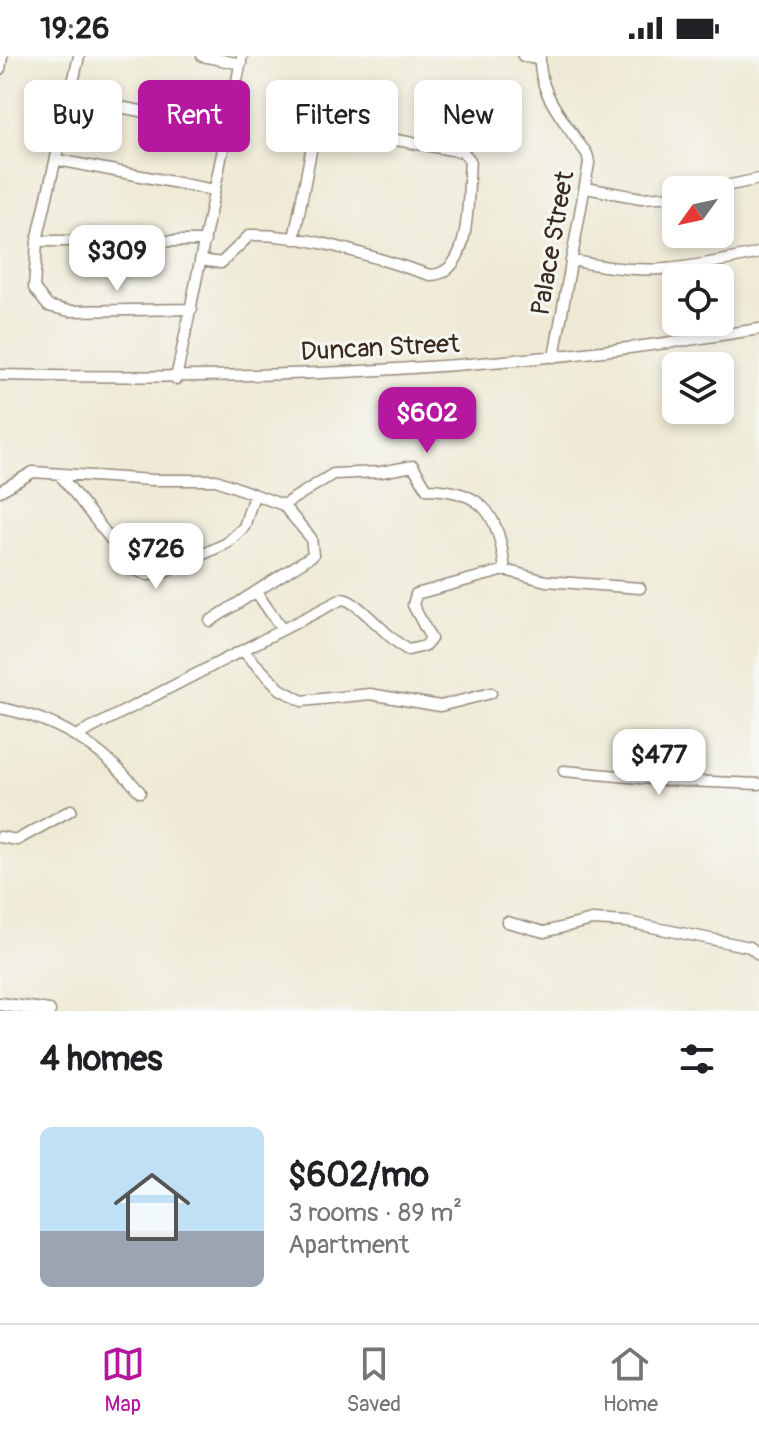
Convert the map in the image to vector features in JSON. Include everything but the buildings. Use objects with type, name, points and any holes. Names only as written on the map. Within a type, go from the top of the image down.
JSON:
[{"type":"main road","points":[[1,1006],[49,1011]]},
{"type":"street","points":[[0,69],[2,56]]},
{"type":"street","points":[[74,80],[79,56]]},
{"type":"street","points":[[202,56],[241,60],[237,80]]},
{"type":"street","points":[[523,56],[540,58]]},
{"type":"street","name":"Palace Street","points":[[540,58],[550,104],[588,151],[586,188],[554,357]]},
{"type":"street","points":[[201,260],[221,263],[250,235],[332,246],[430,275],[442,275],[452,269],[465,233],[470,160],[463,152],[341,130],[325,135],[312,146],[294,239]]},
{"type":"street","points":[[60,152],[37,241],[34,288],[48,306],[69,311],[192,309]]},
{"type":"street","points":[[176,379],[222,152]]},
{"type":"street","points":[[58,160],[214,190]]},
{"type":"street","points":[[734,184],[759,179]]},
{"type":"street","points":[[586,188],[641,198],[662,197]]},
{"type":"street","points":[[37,241],[205,241]]},
{"type":"street","points":[[571,260],[612,270],[652,271],[759,253]]},
{"type":"street","name":"Duncan Street","points":[[0,375],[176,379],[491,364],[759,329]]},
{"type":"street","points":[[283,505],[333,474],[381,472],[413,466],[427,489],[461,492],[480,504],[500,532],[505,570]]},
{"type":"street","points":[[0,491],[33,472],[216,480],[283,505],[311,538],[313,555],[210,621]]},
{"type":"street","points":[[60,475],[135,570],[148,575],[161,574],[227,543],[244,527],[254,495]]},
{"type":"street","points":[[78,735],[243,651],[321,606],[347,599],[388,638],[408,650],[415,650],[431,639],[413,605],[416,594],[505,570],[546,581],[640,588]]},
{"type":"street","points":[[257,593],[281,628]]},
{"type":"street","points":[[243,651],[280,689],[302,701],[370,694],[440,706],[491,693]]},
{"type":"street","points":[[0,708],[23,713],[78,735],[99,749],[140,792]]},
{"type":"street","points":[[564,771],[759,784]]},
{"type":"street","points":[[0,837],[17,840],[71,810]]},
{"type":"street","points":[[507,922],[544,932],[592,920],[627,922],[756,949]]}]
